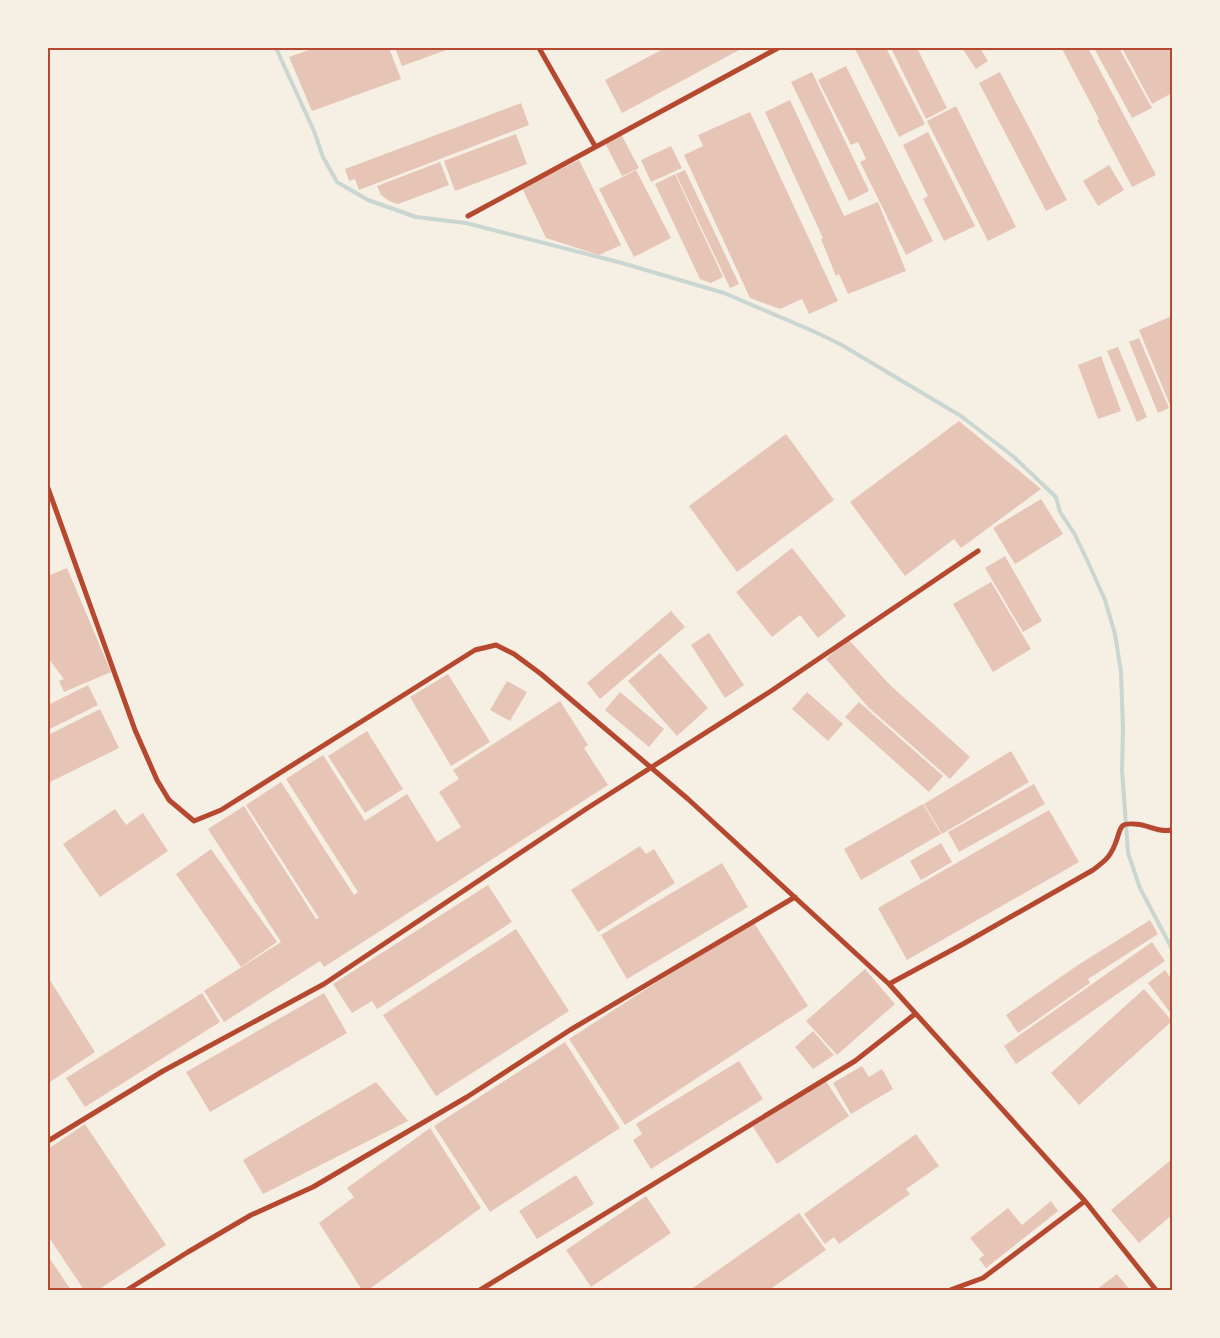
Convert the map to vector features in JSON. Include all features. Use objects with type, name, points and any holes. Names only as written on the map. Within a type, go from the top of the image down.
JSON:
[{"type":"street","points":[[539,48],[595,146]]},
{"type":"street","points":[[468,216],[778,48]]},
{"type":"street","points":[[48,488],[135,730],[157,780],[169,800],[194,821],[221,810],[474,650],[496,645],[514,654],[541,674],[688,799],[889,984],[1085,1201],[1156,1290]]},
{"type":"street","points":[[48,1141],[163,1071],[324,984],[586,809],[771,690],[978,551]]},
{"type":"street","points":[[889,984],[1093,870],[1108,858],[1120,828],[1125,824],[1135,824],[1165,832],[1172,830]]},
{"type":"street","points":[[127,1290],[251,1215],[312,1187],[467,1097],[570,1030],[795,897]]},
{"type":"street","points":[[480,1290],[855,1061],[916,1014]]},
{"type":"street","points":[[950,1290],[982,1278],[1085,1201]]},
{"type":"building","points":[[315,48],[389,48],[401,79],[312,111],[289,57]]},
{"type":"building","points":[[395,48],[452,48],[402,66]]},
{"type":"building","points":[[665,48],[743,48],[622,113],[605,80]]},
{"type":"building","points":[[886,48],[925,124],[899,137],[855,49]]},
{"type":"building","points":[[891,48],[917,48],[947,108],[926,119]]},
{"type":"building","points":[[962,48],[980,48],[988,61],[976,69]]},
{"type":"building","points":[[1088,48],[1156,175],[1132,187],[1062,49]]},
{"type":"building","points":[[1094,48],[1119,48],[1152,108],[1132,118]]},
{"type":"building","points":[[1122,48],[1172,48],[1172,93],[1152,104]]},
{"type":"building","points":[[846,66],[933,241],[906,255],[860,162],[866,159],[858,142],[851,145],[818,80]]},
{"type":"building","points":[[812,72],[869,191],[849,201],[791,82]]},
{"type":"building","points":[[1000,72],[1067,200],[1046,211],[979,83]]},
{"type":"building","points":[[790,100],[844,216],[878,202],[906,271],[848,294],[839,274],[836,276],[821,239],[823,238],[765,112]]},
{"type":"building","points":[[521,103],[529,125],[359,190],[355,179],[349,181],[345,169]]},
{"type":"building","points":[[956,106],[1016,227],[988,241],[927,121]]},
{"type":"building","points":[[750,112],[838,301],[809,314],[802,299],[780,309],[750,298],[684,155],[703,146],[698,135]]},
{"type":"building","points":[[928,132],[975,226],[944,241],[923,199],[928,196],[903,145]]},
{"type":"building","points":[[516,134],[527,164],[455,191],[444,161]]},
{"type":"building","points":[[621,134],[639,168],[622,176],[605,143]]},
{"type":"building","points":[[671,146],[682,168],[651,182],[641,160]]},
{"type":"building","points":[[579,160],[621,245],[599,255],[546,238],[522,188]]},
{"type":"building","points":[[440,162],[449,185],[398,204],[389,201],[381,195],[377,186]]},
{"type":"building","points":[[1109,165],[1124,190],[1098,206],[1083,181]]},
{"type":"building","points":[[636,170],[671,238],[634,257],[599,189]]},
{"type":"building","points":[[685,170],[739,284],[730,288],[676,174]]},
{"type":"building","points":[[675,174],[723,277],[711,283],[700,279],[655,184]]},
{"type":"building","points":[[1172,316],[1172,404],[1170,405],[1139,330]]},
{"type":"building","points":[[1139,338],[1169,408],[1158,413],[1129,342]]},
{"type":"building","points":[[1118,347],[1147,417],[1137,422],[1107,351]]},
{"type":"building","points":[[1101,356],[1121,411],[1098,419],[1078,365]]},
{"type":"building","points":[[959,421],[1041,489],[961,548],[954,539],[905,576],[850,502]]},
{"type":"building","points":[[786,434],[834,500],[737,572],[689,506]]},
{"type":"building","points":[[1041,499],[1063,534],[1015,564],[993,528]]},
{"type":"building","points":[[792,548],[846,616],[818,638],[800,615],[772,637],[736,592]]},
{"type":"building","points":[[1005,556],[1042,621],[1023,632],[985,568]]},
{"type":"building","points":[[67,568],[111,672],[64,692],[59,681],[64,679],[48,658],[48,576]]},
{"type":"building","points":[[991,582],[1031,649],[993,672],[953,604]]},
{"type":"building","points":[[671,611],[685,627],[600,699],[587,683]]},
{"type":"building","points":[[709,633],[744,685],[725,698],[691,645]]},
{"type":"building","points":[[848,639],[890,685],[970,757],[950,779],[868,707],[826,659]]},
{"type":"building","points":[[660,653],[708,708],[677,736],[628,681]]},
{"type":"building","points":[[448,674],[490,742],[451,766],[410,697]]},
{"type":"building","points":[[507,681],[527,692],[510,721],[490,710]]},
{"type":"building","points":[[88,685],[98,705],[48,730],[48,705]]},
{"type":"building","points":[[620,692],[664,729],[649,747],[605,710]]},
{"type":"building","points":[[807,692],[843,724],[828,741],[792,709]]},
{"type":"building","points":[[560,701],[588,745],[584,748],[608,785],[324,967],[320,961],[224,1022],[204,991],[281,942],[208,829],[244,806],[316,919],[319,918],[246,805],[281,782],[354,895],[358,892],[286,779],[323,755],[365,821],[407,794],[437,842],[461,827],[439,792],[459,779],[453,770]]},
{"type":"building","points":[[859,702],[943,776],[929,792],[845,717]]},
{"type":"building","points":[[100,709],[119,748],[48,783],[48,735]]},
{"type":"building","points":[[367,731],[403,789],[365,813],[328,756]]},
{"type":"building","points":[[1011,751],[1029,782],[942,834],[924,804]]},
{"type":"building","points":[[1034,784],[1045,804],[959,852],[948,832]]},
{"type":"building","points":[[923,804],[941,834],[861,880],[844,849]]},
{"type":"building","points":[[115,809],[126,825],[143,813],[168,851],[100,897],[63,844]]},
{"type":"building","points":[[1049,810],[1079,862],[907,960],[878,908]]},
{"type":"building","points":[[941,843],[952,862],[921,880],[910,861]]},
{"type":"building","points":[[640,846],[646,854],[654,849],[675,883],[598,932],[571,890]]},
{"type":"building","points":[[211,849],[277,942],[241,967],[176,874]]},
{"type":"building","points":[[722,863],[748,907],[627,979],[601,935]]},
{"type":"building","points":[[488,885],[512,922],[377,1009],[372,1001],[352,1013],[333,984]]},
{"type":"building","points":[[1150,920],[1158,934],[1088,979],[1090,983],[1018,1033],[1006,1015],[1078,965]]},
{"type":"building","points":[[754,923],[808,1006],[625,1125],[569,1039],[657,982]]},
{"type":"building","points":[[516,929],[569,1011],[436,1096],[383,1015]]},
{"type":"building","points":[[1152,942],[1165,961],[1016,1064],[1004,1046]]},
{"type":"building","points":[[865,969],[895,1004],[837,1055],[806,1021]]},
{"type":"building","points":[[1165,970],[1172,980],[1172,1015],[1148,983]]},
{"type":"building","points":[[48,977],[95,1052],[50,1082],[48,1078]]},
{"type":"building","points":[[1144,989],[1172,1021],[1079,1105],[1051,1073]]},
{"type":"building","points":[[202,993],[220,1022],[85,1107],[66,1078]]},
{"type":"building","points":[[324,993],[347,1033],[210,1112],[186,1072]]},
{"type":"building","points":[[813,1031],[834,1055],[813,1069],[795,1047]]},
{"type":"building","points":[[565,1042],[620,1128],[490,1212],[434,1126]]},
{"type":"building","points":[[739,1061],[763,1099],[651,1169],[633,1140],[642,1134],[636,1124]]},
{"type":"building","points":[[862,1066],[869,1077],[882,1069],[893,1089],[851,1114],[833,1083]]},
{"type":"building","points":[[825,1080],[849,1116],[777,1164],[753,1127]]},
{"type":"building","points":[[376,1082],[408,1121],[263,1194],[243,1160]]},
{"type":"building","points":[[85,1124],[166,1245],[98,1290],[84,1290],[48,1236],[48,1149]]},
{"type":"building","points":[[430,1128],[481,1208],[368,1290],[362,1290],[319,1223],[354,1197],[347,1188]]},
{"type":"building","points":[[916,1134],[939,1166],[906,1189],[910,1194],[839,1244],[834,1237],[825,1244],[804,1214]]},
{"type":"building","points":[[1172,1159],[1172,1215],[1139,1243],[1111,1210]]},
{"type":"building","points":[[576,1175],[594,1204],[537,1239],[519,1211]]},
{"type":"building","points":[[646,1196],[671,1233],[591,1287],[566,1250]]},
{"type":"building","points":[[1051,1201],[1058,1211],[986,1268],[979,1259],[984,1255],[970,1238],[1008,1208],[1022,1225]]},
{"type":"building","points":[[799,1213],[826,1250],[769,1290],[690,1290]]},
{"type":"building","points":[[48,1256],[71,1290],[48,1290]]},
{"type":"building","points":[[1117,1274],[1130,1290],[1096,1290]]},
{"type":"waterway","points":[[276,48],[314,131],[323,157],[337,182],[368,200],[416,217],[466,223],[622,263],[724,293],[813,331],[840,344],[961,416],[1014,457],[1056,497],[1060,512],[1074,533],[1105,600],[1115,634],[1121,672],[1122,770],[1128,853],[1140,888],[1172,949]]}]
